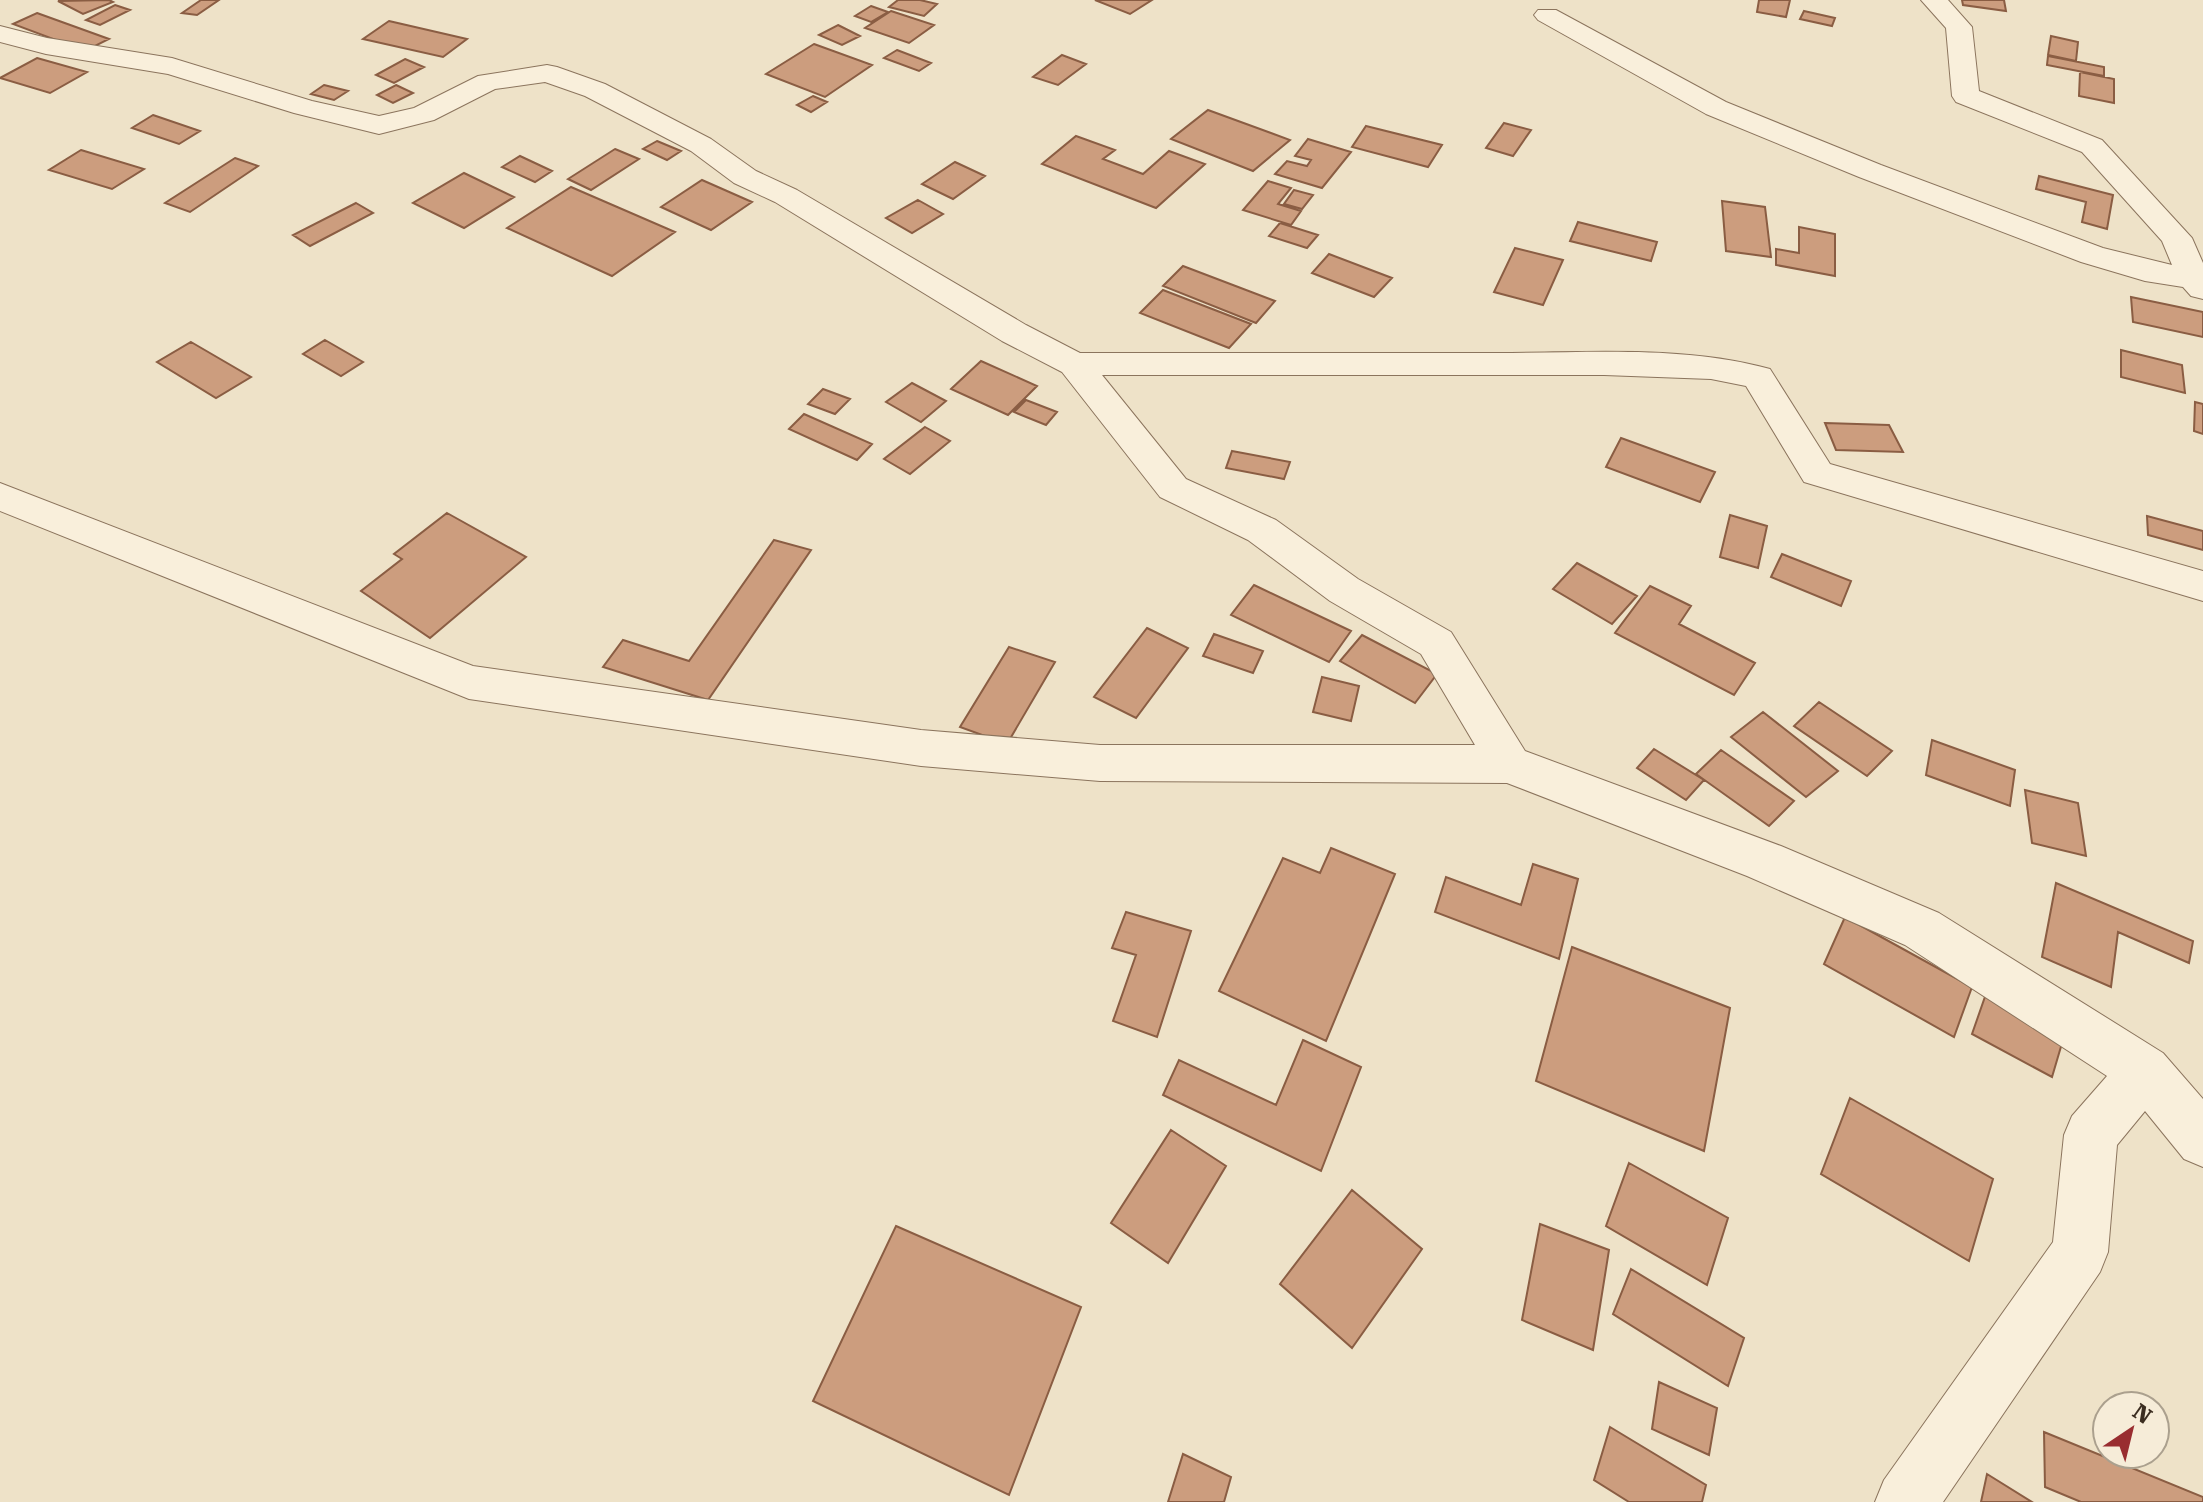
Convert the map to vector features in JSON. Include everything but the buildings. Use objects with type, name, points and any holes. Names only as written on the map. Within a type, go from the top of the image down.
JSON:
[{"type":"street","points":[[1934,0],[1959,27],[1966,96],[2092,146],[2176,238],[2200,283]]},
{"type":"street","points":[[1547,15],[1716,108],[2092,255],[2200,283]]},
{"type":"street","points":[[0,34],[46,46],[172,66],[304,107],[379,125],[424,114],[488,82],[547,73],[595,90],[701,145],[745,177],[786,196],[1014,333],[1074,364],[1173,488],[1262,530],[1344,590],[1436,643],[1509,764]]},
{"type":"street","points":[[1074,364],[1604,364],[1711,368],[1758,377],[1817,473],[2203,586]]},
{"type":"street","points":[[0,496],[469,682],[921,748],[1100,763],[1509,764],[1764,861],[1922,929],[2145,1071],[2203,1140]]},
{"type":"street","points":[[1906,1502],[2080,1252],[2091,1135],[2145,1071]]}]
